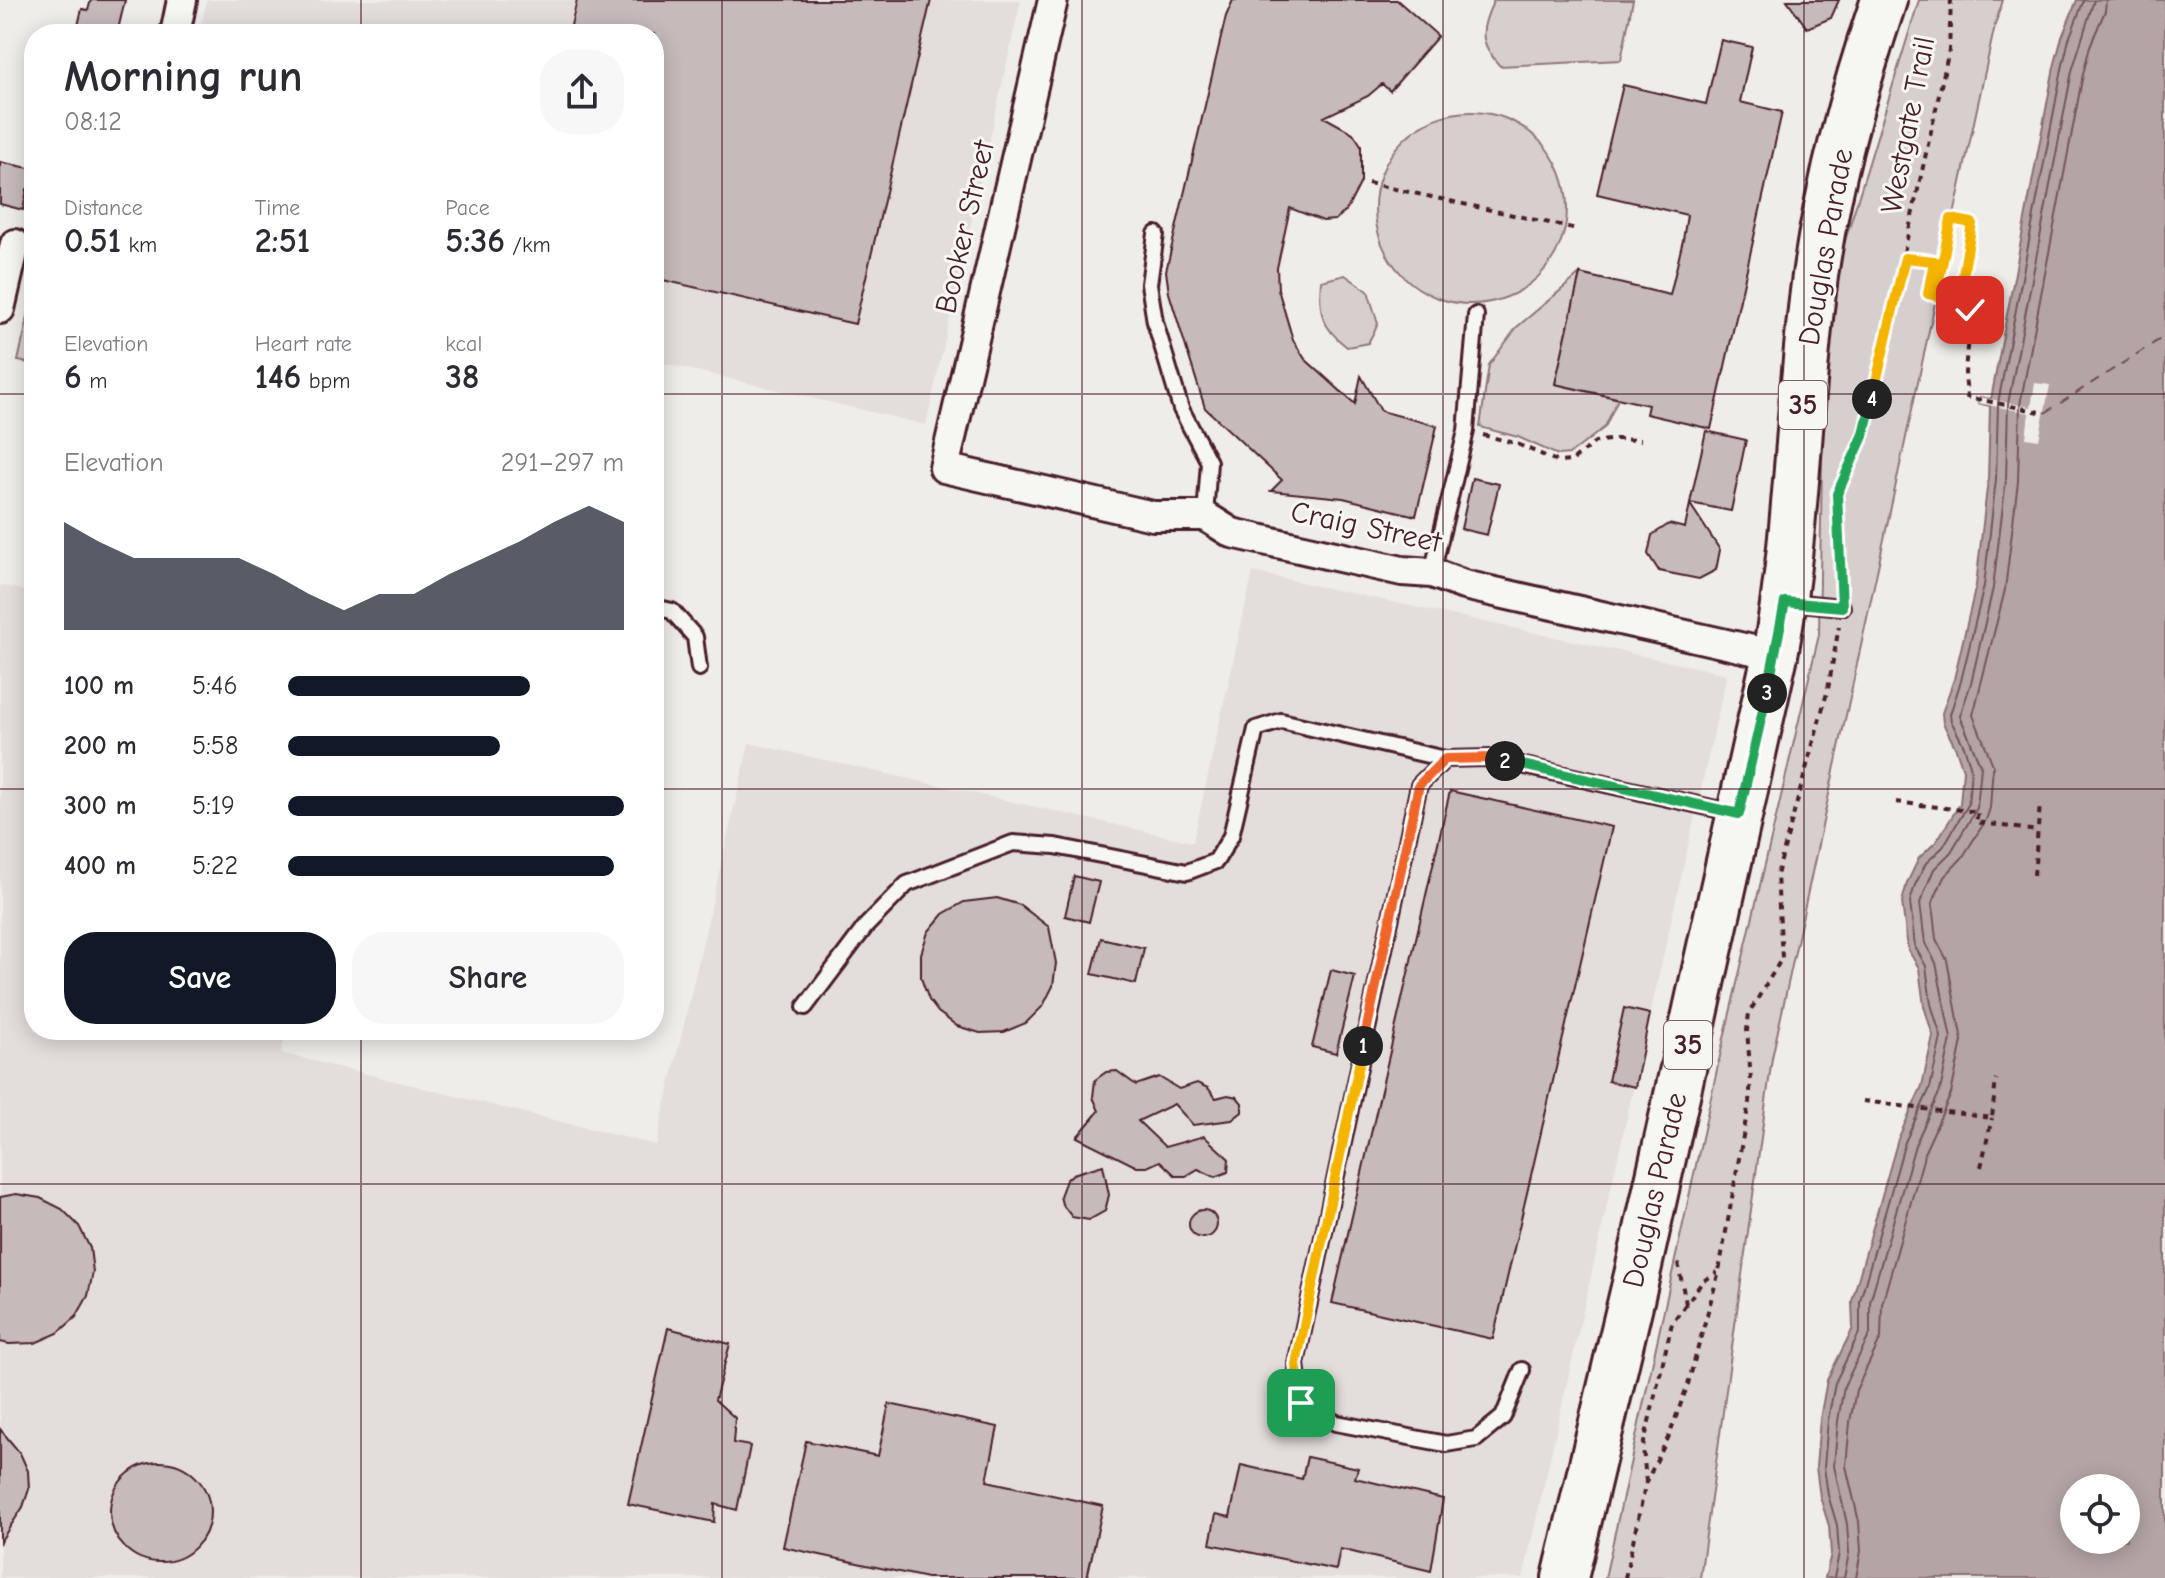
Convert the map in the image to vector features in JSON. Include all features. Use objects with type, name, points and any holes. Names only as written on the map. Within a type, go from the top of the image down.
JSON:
[{"type":"main road","name":"Douglas Parade","points":[[1565,1578],[1643,1246],[1775,655],[1785,602],[1815,275],[1837,168],[1884,0]]},
{"type":"street","points":[[177,24],[182,0]]},
{"type":"street","name":"Booker Street","points":[[944,468],[1053,0]]},
{"type":"street","points":[[0,309],[16,244]]},
{"type":"street","name":"Craig Street","points":[[944,468],[1153,516],[1205,516],[1232,533],[1402,571],[1432,573],[1464,585],[1775,655]]},
{"type":"lane","points":[[1156,234],[1149,284],[1155,322],[1181,409],[1209,462],[1205,516]]},
{"type":"lane","points":[[1432,573],[1466,431],[1476,315]]},
{"type":"lane","points":[[1785,602],[1842,607]]},
{"type":"lane","points":[[664,609],[672,611],[695,637],[699,668]]},
{"type":"lane","points":[[805,1007],[866,926],[907,884],[1013,843],[1055,846],[1187,872],[1216,861],[1231,836],[1256,729],[1281,721],[1445,759],[1490,758],[1739,814]]},
{"type":"lane","points":[[1445,759],[1419,785],[1296,1364],[1301,1403],[1336,1423],[1446,1444],[1476,1439],[1503,1417],[1522,1370]]},
{"type":"path","name":"Westgate Trail","points":[[1646,1482],[1669,1436],[1688,1384],[1719,1271],[1749,1102],[1749,1013],[1782,958],[1777,875],[1828,689],[1842,607],[1837,494],[1864,434],[1905,258],[1949,50],[1951,0]]},
{"type":"path","points":[[1368,183],[1577,229]]},
{"type":"path","points":[[1905,258],[1934,261],[1928,294],[1936,296],[1951,219],[1972,223],[1959,299],[1967,303],[1970,310],[1965,373],[1967,397],[2045,413]]},
{"type":"path","points":[[1466,431],[1515,443],[1559,462],[1572,461],[1595,442],[1641,440]]},
{"type":"path","points":[[1896,802],[1978,812],[1976,822],[2037,831]]},
{"type":"path","points":[[2034,875],[2040,804]]},
{"type":"path","points":[[1981,1167],[1992,1118],[1996,1079]]},
{"type":"path","points":[[1863,1101],[1992,1118]]},
{"type":"path","points":[[1678,1263],[1686,1304]]},
{"type":"path","points":[[1625,1578],[1646,1482],[1643,1447],[1672,1323],[1703,1281],[1719,1271]]},
{"type":"shaded area","points":[[207,0],[1021,0],[926,425],[664,363],[664,24],[201,24]]},
{"type":"shaded area","points":[[1494,0],[1633,0],[1621,60],[1500,66],[1488,50],[1484,35],[1486,19]]},
{"type":"shaded area","points":[[1919,0],[2003,0],[1995,25],[1772,1058],[1700,1578],[1605,1578],[1722,1047],[1819,635],[1823,406],[1829,293]]},
{"type":"shaded area","points":[[1471,112],[1508,119],[1539,140],[1560,171],[1567,208],[1560,245],[1539,276],[1508,297],[1471,304],[1434,297],[1403,276],[1382,245],[1375,208],[1382,171],[1403,140],[1434,119]]},
{"type":"shaded area","points":[[1580,274],[1555,384],[1618,399],[1605,427],[1570,454],[1558,455],[1518,437],[1480,427],[1489,365],[1517,327]]},
{"type":"shaded area","points":[[1345,275],[1368,291],[1378,324],[1368,343],[1347,347],[1327,326],[1320,302],[1321,281]]},
{"type":"shaded area","points":[[24,335],[24,362],[18,361]]},
{"type":"shaded area","points":[[1253,572],[1727,674],[1523,1578],[0,1578],[0,585],[24,591],[24,1040],[284,1040],[281,1053],[656,1145],[749,743],[1193,842]]},
{"type":"water","points":[[2077,0],[2165,0],[2165,1578],[1825,1578],[1831,1554],[1829,1526],[1820,1497],[1816,1467],[1820,1419],[1827,1380],[1853,1328],[1852,1301],[1898,1139],[1922,1086],[1933,1036],[1924,1006],[1919,968],[1908,950],[1902,902],[1919,858],[1936,842],[1960,804],[1963,770],[1943,723],[1942,713],[1954,679],[1976,585],[1988,479],[1990,406],[1978,403],[1980,397],[1991,399],[2054,67]]},
{"type":"pier","points":[[2035,383],[2050,385],[2039,440],[2026,438],[2029,413],[1978,403],[1980,397],[2031,407]]},
{"type":"building","points":[[91,0],[125,0],[119,24],[78,24],[82,9],[88,10]]},
{"type":"building","points":[[577,0],[931,0],[855,324],[664,280],[664,24],[571,24]]},
{"type":"building","points":[[1233,0],[1397,0],[1438,36],[1390,91],[1382,84],[1368,96],[1324,117],[1353,133],[1361,145],[1361,182],[1346,211],[1335,220],[1323,221],[1290,208],[1277,268],[1278,289],[1293,340],[1305,359],[1355,404],[1361,376],[1381,411],[1437,426],[1416,516],[1343,498],[1271,491],[1282,480],[1205,408],[1169,293],[1166,271],[1226,16]]},
{"type":"building","points":[[1787,0],[1839,0],[1831,18],[1807,28]]},
{"type":"building","points":[[1721,40],[1752,47],[1740,102],[1782,112],[1711,429],[1646,414],[1648,405],[1555,384],[1580,274],[1670,295],[1683,240],[1687,215],[1597,194],[1623,85],[1706,104]]},
{"type":"building","points":[[0,162],[24,167],[23,210],[0,204]]},
{"type":"building","points":[[1706,431],[1746,440],[1731,511],[1690,503]]},
{"type":"building","points":[[1472,478],[1499,484],[1487,535],[1461,529]]},
{"type":"building","points":[[1690,504],[1720,550],[1716,570],[1699,579],[1659,571],[1648,554],[1652,535],[1669,524],[1685,528]]},
{"type":"building","points":[[1450,791],[1612,827],[1493,1339],[1332,1303]]},
{"type":"building","points":[[1074,876],[1099,882],[1089,922],[1065,916]]},
{"type":"building","points":[[997,898],[1020,905],[1049,927],[1056,963],[1053,986],[1043,1006],[1026,1023],[1004,1032],[980,1033],[957,1026],[938,1012],[929,1000],[921,978],[921,954],[928,932],[943,914],[964,902]]},
{"type":"building","points":[[1101,938],[1144,948],[1136,984],[1092,974]]},
{"type":"building","points":[[1331,970],[1355,976],[1336,1053],[1312,1047]]},
{"type":"building","points":[[1624,1008],[1650,1014],[1635,1087],[1608,1081]]},
{"type":"building","points":[[1117,1071],[1136,1085],[1159,1077],[1179,1089],[1197,1083],[1208,1088],[1216,1098],[1228,1095],[1237,1097],[1242,1103],[1242,1112],[1232,1120],[1193,1125],[1174,1104],[1138,1121],[1165,1147],[1204,1136],[1229,1159],[1228,1172],[1215,1177],[1198,1169],[1186,1176],[1176,1176],[1160,1161],[1147,1167],[1137,1167],[1077,1137],[1099,1111],[1093,1097],[1095,1080],[1106,1072]]},
{"type":"building","points":[[1103,1165],[1109,1195],[1105,1211],[1089,1220],[1072,1217],[1060,1196],[1066,1180],[1073,1174]]},
{"type":"building","points":[[16,1194],[40,1198],[62,1209],[79,1226],[90,1248],[93,1272],[88,1296],[76,1317],[58,1333],[35,1343],[0,1342],[0,1197]]},
{"type":"building","points":[[1203,1210],[1213,1214],[1217,1224],[1213,1234],[1203,1238],[1193,1234],[1189,1224],[1193,1214]]},
{"type":"building","points":[[668,1328],[730,1344],[715,1400],[735,1418],[733,1443],[750,1446],[737,1510],[715,1504],[714,1522],[628,1504]]},
{"type":"building","points":[[889,1404],[998,1427],[987,1481],[1103,1506],[1087,1578],[927,1578],[783,1547],[806,1441],[878,1456]]},
{"type":"building","points":[[0,1429],[20,1453],[28,1471],[29,1489],[23,1507],[0,1542]]},
{"type":"building","points":[[1307,1457],[1358,1468],[1355,1478],[1443,1499],[1431,1571],[1340,1549],[1336,1570],[1210,1544],[1216,1514],[1230,1517],[1241,1465],[1302,1479]]},
{"type":"building","points":[[160,1462],[179,1466],[195,1477],[206,1493],[210,1512],[206,1531],[195,1547],[179,1558],[160,1562],[141,1558],[125,1547],[114,1531],[110,1512],[114,1493],[125,1477],[141,1466]]},
{"type":"ferry route","points":[[2045,413],[2165,336]]},
{"type":"route","points":[[1301,1403],[1296,1364],[1419,785],[1445,759],[1490,758],[1739,814],[1785,602],[1842,607],[1837,494],[1864,434],[1905,258],[1934,261],[1928,294],[1936,296],[1951,219],[1972,223],[1959,299],[1967,303],[1970,310]]}]
